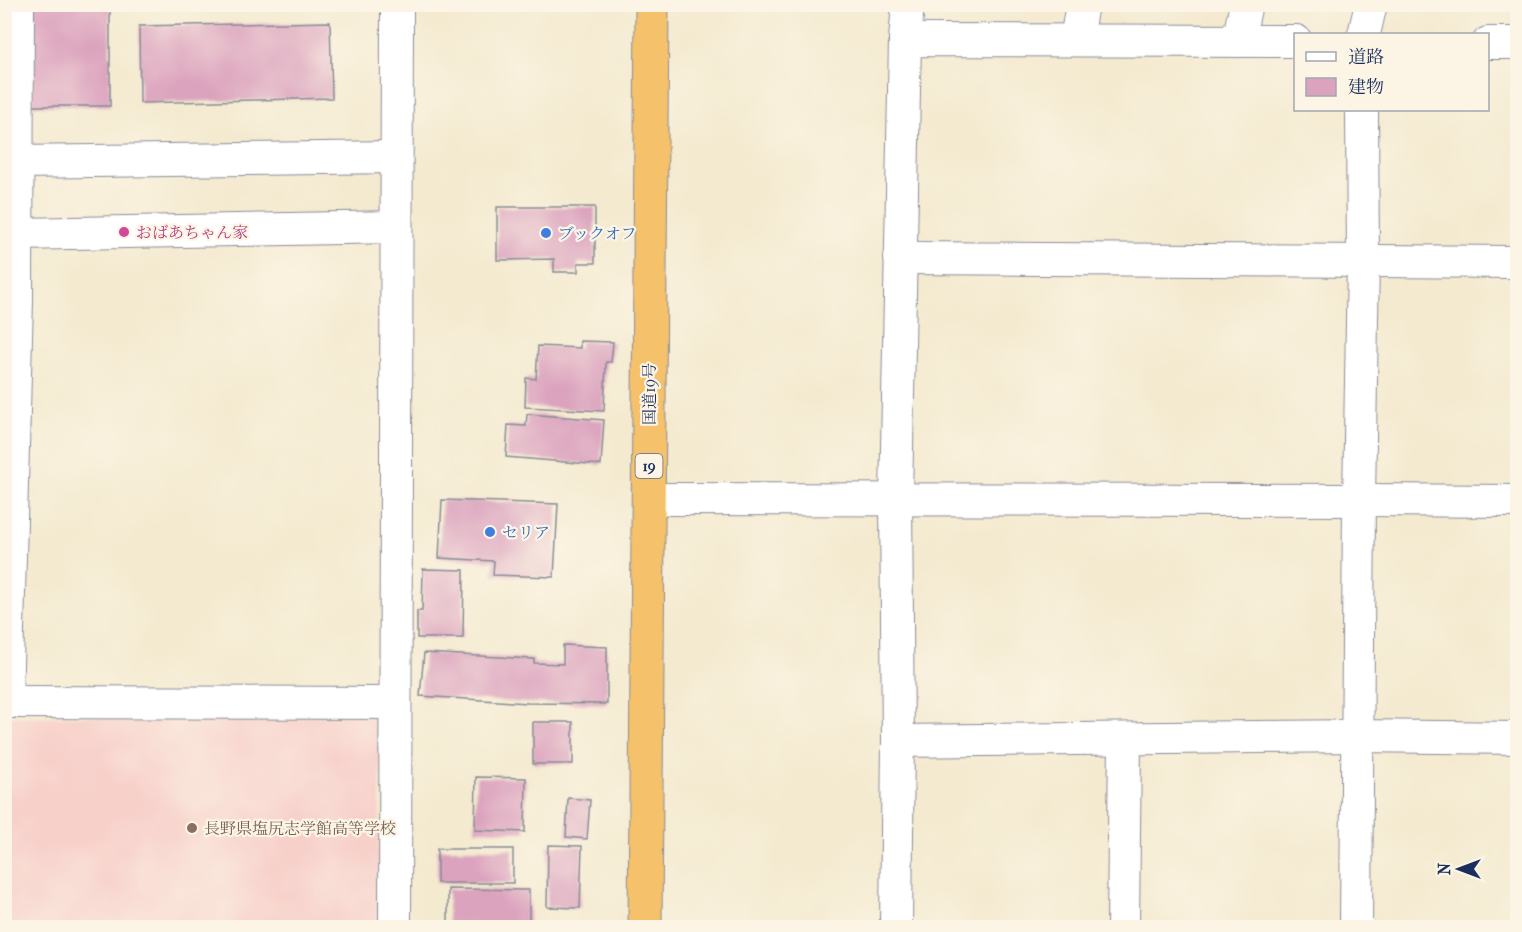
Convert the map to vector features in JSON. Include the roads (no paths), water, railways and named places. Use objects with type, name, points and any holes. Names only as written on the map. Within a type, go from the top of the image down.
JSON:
[{"type":"highway","name":"国道19号","points":[[645,927],[652,4]]},
{"type":"street","points":[[18,4],[11,116],[17,162],[17,301],[5,702],[395,703]]},
{"type":"street","points":[[395,927],[397,4]]},
{"type":"street","points":[[896,927],[896,499],[905,40],[908,4]]},
{"type":"street","points":[[1076,40],[1082,4]]},
{"type":"street","points":[[1238,41],[1246,4]]},
{"type":"street","points":[[1364,33],[1371,4]]},
{"type":"street","points":[[905,40],[1294,41]]},
{"type":"street","points":[[1489,43],[1518,43]]},
{"type":"street","points":[[1356,927],[1363,260],[1362,111]]},
{"type":"street","points":[[17,162],[396,157]]},
{"type":"street","points":[[17,234],[396,227]]},
{"type":"street","points":[[900,258],[1518,262]]},
{"type":"street","points":[[649,499],[1518,501]]},
{"type":"street","points":[[897,741],[1358,736],[1518,738]]},
{"type":"street","points":[[1123,927],[1125,740]]},
{"type":"place","name":"おばあちゃん家","points":[[124,232]]},
{"type":"place","name":"ブックオフ","points":[[546,233]]},
{"type":"place","name":"セリア","points":[[490,532]]},
{"type":"place","name":"長野県塩尻志学館高等学校","points":[[192,828]]}]
